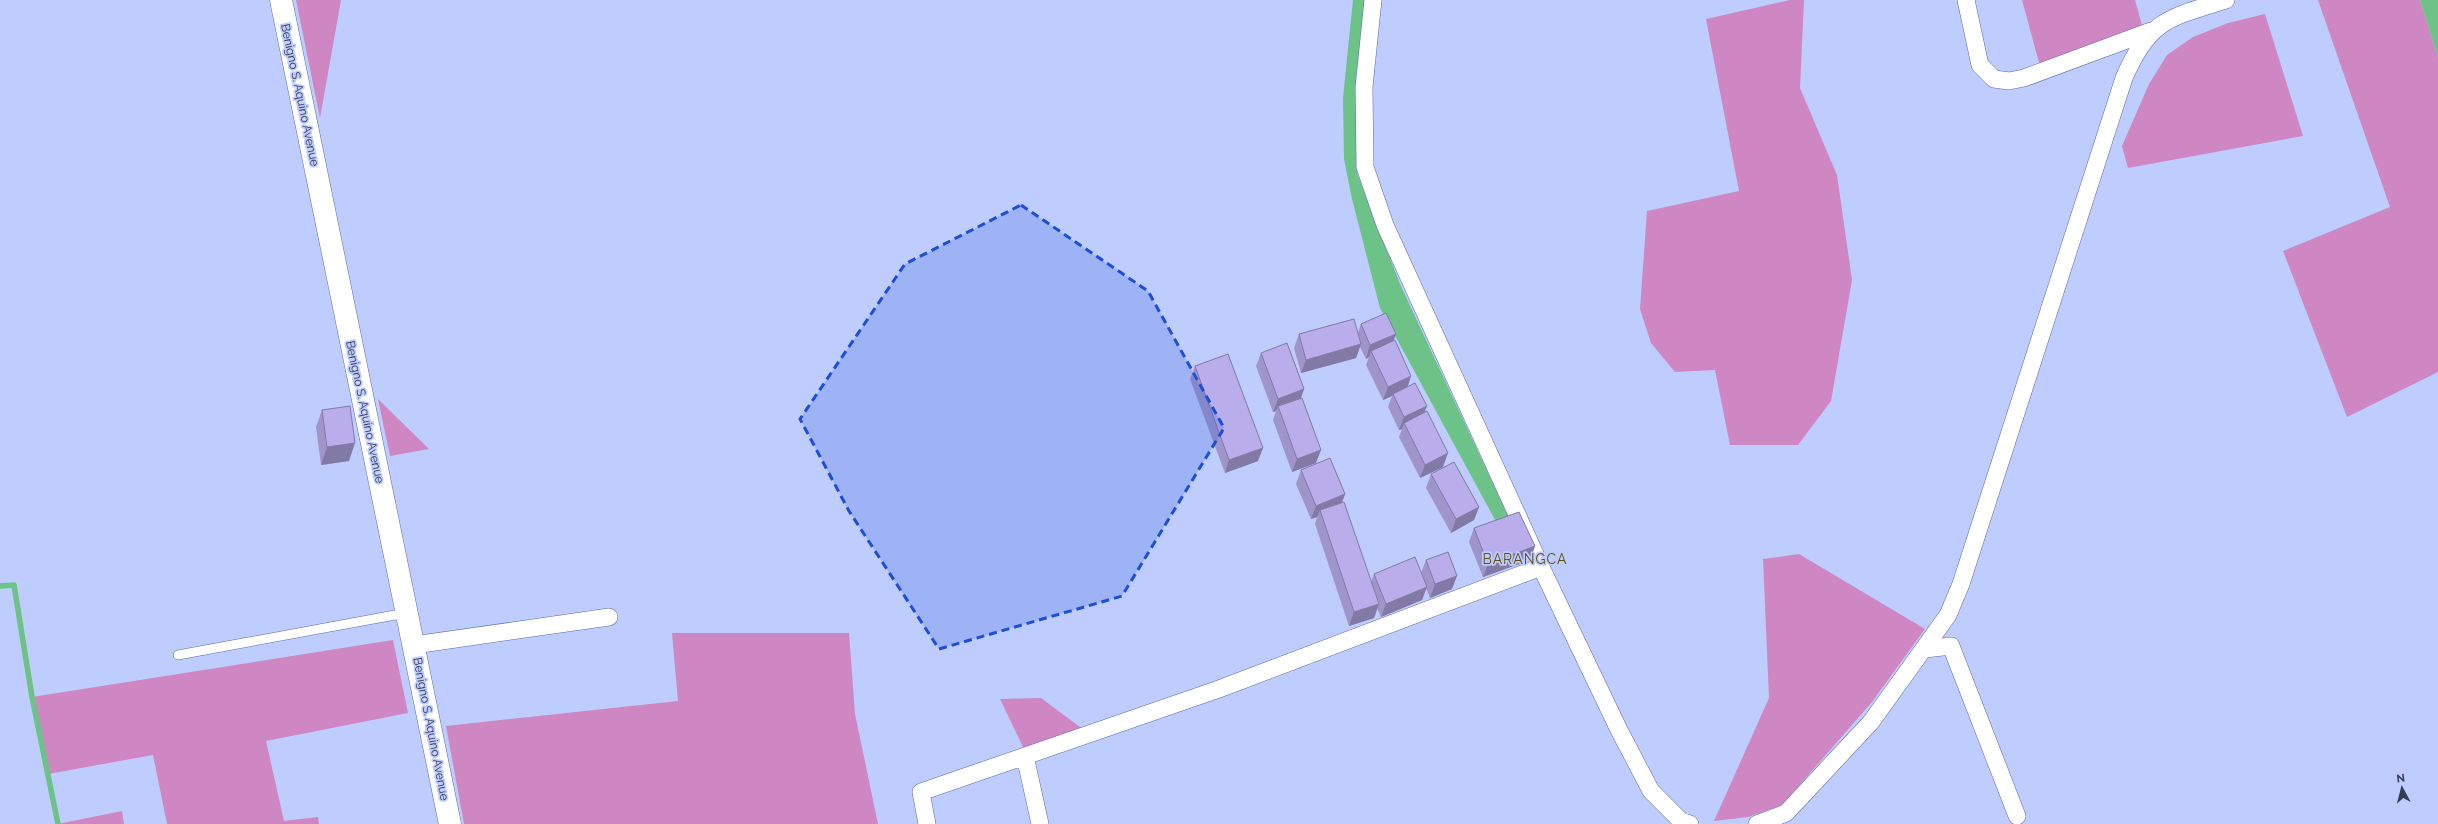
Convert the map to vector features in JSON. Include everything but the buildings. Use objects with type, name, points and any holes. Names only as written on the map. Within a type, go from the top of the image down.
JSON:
[{"type":"main road","name":"Benigno S. Aquino Avenue","points":[[281,0],[450,824]]},
{"type":"street","points":[[1374,0],[1364,87],[1364,167],[1385,225],[1409,282],[1541,567],[1651,791],[1683,823]]},
{"type":"street","points":[[1966,0],[1980,65],[1994,79],[2009,81],[2024,78],[2154,30]]},
{"type":"street","points":[[1757,824],[1786,813],[1871,722],[1948,615],[1961,584],[2124,78],[2141,43],[2166,20],[2226,0]]},
{"type":"street","points":[[927,824],[921,792],[1219,689],[1541,567]]},
{"type":"street","points":[[414,645],[608,617]]},
{"type":"street","points":[[1925,649],[1951,646],[2017,816]]},
{"type":"street","points":[[1025,756],[1040,824]]},
{"type":"lane","points":[[178,655],[406,613]]},
{"type":"highlighted area","points":[[1021,205],[1148,291],[1224,428],[1122,596],[939,649],[849,511],[800,419],[905,264]]},
{"type":"shaded area","points":[[296,0],[341,0],[320,118]]},
{"type":"shaded area","points":[[1353,0],[1367,0],[1357,173],[1400,284],[1536,576],[1525,583],[1519,564],[1380,308],[1352,199],[1344,159],[1343,98]]},
{"type":"shaded area","points":[[1790,0],[1804,0],[1800,88],[1837,175],[1852,280],[1831,401],[1798,445],[1730,445],[1715,370],[1675,372],[1651,343],[1640,309],[1647,211],[1739,191],[1706,19]]},
{"type":"shaded area","points":[[2022,0],[2135,0],[2143,29],[2040,66]]},
{"type":"shaded area","points":[[2318,0],[2420,0],[2438,57],[2438,372],[2347,417],[2283,251],[2390,207]]},
{"type":"shaded area","points":[[2420,0],[2438,0],[2438,57]]},
{"type":"shaded area","points":[[2265,14],[2303,136],[2128,168],[2122,146],[2149,84],[2167,55],[2193,37],[2228,23]]},
{"type":"shaded area","points":[[378,399],[429,449],[390,456]]},
{"type":"shaded area","points":[[1799,554],[1925,629],[1872,702],[1782,805],[1748,817],[1714,821],[1769,698],[1763,559]]},
{"type":"shaded area","points":[[672,633],[849,633],[855,714],[878,824],[464,824],[446,726],[678,701]]},
{"type":"shaded area","points":[[393,640],[408,713],[266,741],[284,821],[318,817],[319,824],[167,824],[153,755],[48,774],[32,697]]},
{"type":"shaded area","points":[[1041,698],[1084,730],[1025,751],[1000,699]]},
{"type":"shaded area","points":[[122,811],[124,824],[58,824]]},
{"type":"waterway","points":[[0,586],[14,585],[32,697],[58,824]]},
{"type":"district","name":"BARANGCA","points":[[1525,559]]}]
